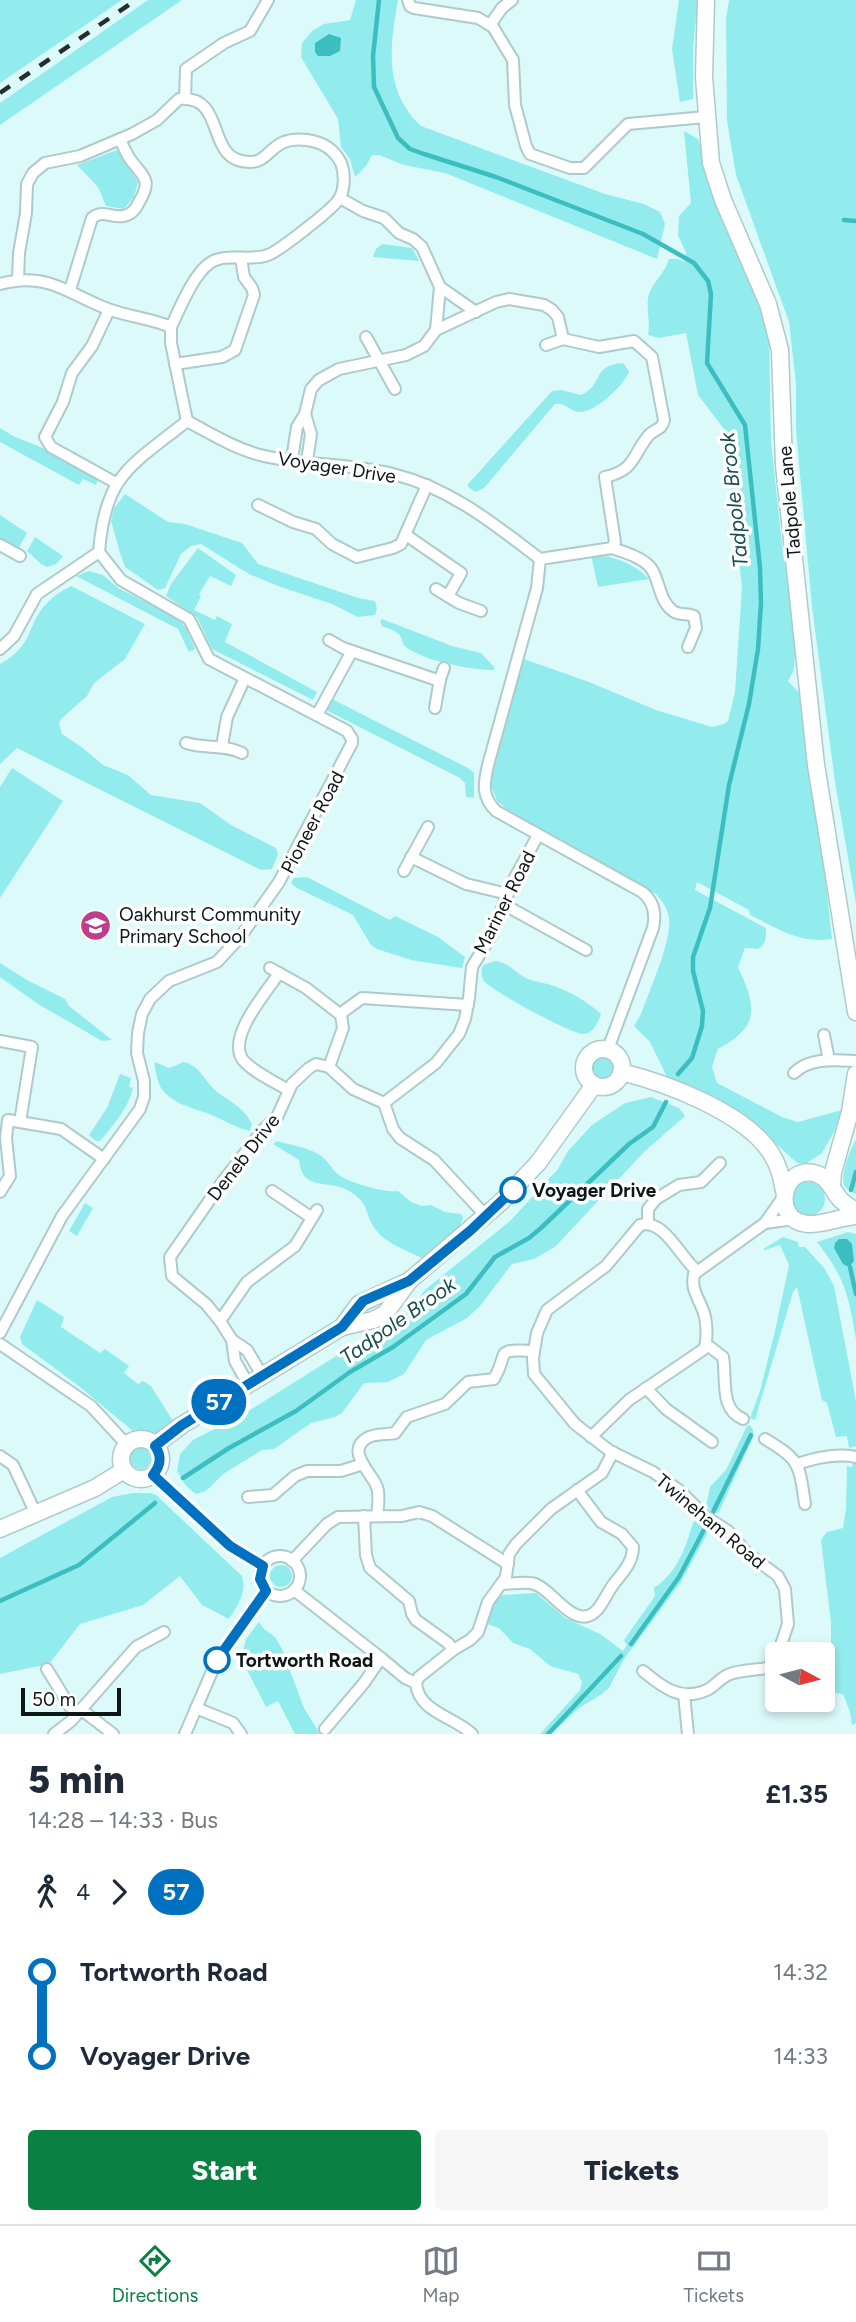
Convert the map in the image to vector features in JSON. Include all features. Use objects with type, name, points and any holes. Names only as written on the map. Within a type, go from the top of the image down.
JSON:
[{"type":"street","points":[[185,99],[186,69],[224,43],[250,31],[268,0]]},
{"type":"street","points":[[408,0],[414,8],[478,18],[490,25],[513,60],[514,105],[526,146],[530,154],[536,157],[580,169],[589,165],[628,124],[706,117]]},
{"type":"street","points":[[490,25],[502,8],[512,0]]},
{"type":"street","name":"Tadpole Lane","points":[[706,0],[706,117],[711,163],[716,181],[768,304],[780,350],[785,478],[816,765],[856,1012]]},
{"type":"street","points":[[0,649],[14,636],[37,594],[99,552],[103,520],[116,483],[138,459],[187,421],[170,336],[171,327],[197,277],[208,264],[218,260],[261,257],[275,252],[340,198],[342,168],[338,158],[325,145],[309,140],[287,139],[260,160],[251,163],[241,161],[222,145],[208,110],[195,99],[175,101],[153,123],[80,156],[45,163],[31,175],[26,190],[19,280]]},
{"type":"street","points":[[70,290],[92,218],[103,213],[120,217],[129,215],[146,188],[144,174],[129,157],[120,139]]},
{"type":"street","points":[[340,198],[363,212],[384,218],[399,233],[414,239],[422,247],[440,287],[436,330]]},
{"type":"street","points":[[175,364],[222,357],[235,350],[254,295],[243,275],[241,258]]},
{"type":"street","points":[[0,284],[19,280],[37,281],[70,290],[109,310],[152,319],[171,327]]},
{"type":"street","points":[[440,287],[476,312]]},
{"type":"street","points":[[292,459],[297,427],[305,414],[310,393],[319,380],[346,366],[405,355],[424,346],[436,330],[509,299],[544,305],[556,314],[563,339]]},
{"type":"street","points":[[109,310],[92,346],[72,373],[63,402],[49,425],[45,439],[51,447],[116,483]]},
{"type":"street","points":[[366,337],[395,389]]},
{"type":"street","points":[[546,345],[563,339],[599,347],[634,341],[648,352],[654,364],[664,416],[663,425],[647,438],[637,456],[624,470],[605,477],[615,535],[612,548]]},
{"type":"street","points":[[305,414],[311,434],[307,461]]},
{"type":"street","name":"Voyager Drive","points":[[187,421],[243,450],[391,473],[427,485],[467,506],[540,559]]},
{"type":"street","points":[[258,505],[316,529],[332,544],[354,556],[401,544],[427,485]]},
{"type":"street","points":[[406,535],[461,573],[447,596]]},
{"type":"street","points":[[0,545],[20,556]]},
{"type":"street","points":[[608,1049],[651,934],[655,916],[650,899],[494,809],[486,797],[484,785],[537,588],[540,559],[612,548],[646,563],[670,608],[676,613],[694,616],[695,629],[688,647]]},
{"type":"street","name":"Pioneer Road","points":[[0,1333],[62,1216],[142,1104],[144,1081],[137,1045],[142,1014],[150,999],[169,981],[217,962],[241,936],[275,890],[352,747],[352,738],[347,731],[209,659],[189,620],[121,580],[99,552]]},
{"type":"street","points":[[436,589],[481,611]]},
{"type":"street","points":[[329,640],[352,651],[440,681]]},
{"type":"street","points":[[317,715],[352,651]]},
{"type":"street","points":[[435,708],[444,668]]},
{"type":"street","points":[[222,746],[226,717],[246,678]]},
{"type":"street","points":[[186,743],[205,748],[230,747],[242,753]]},
{"type":"street","points":[[404,871],[428,827]]},
{"type":"street","name":"Mariner Road","points":[[384,1103],[440,1059],[463,1027],[472,967],[492,934],[538,835]]},
{"type":"street","points":[[411,857],[466,884],[506,899],[586,950]]},
{"type":"street","points":[[288,1090],[246,1062],[238,1049],[242,1029],[274,970],[306,988],[343,1019],[328,1067],[353,1089],[384,1103],[393,1129],[400,1138],[434,1160],[486,1216]]},
{"type":"street","points":[[340,1014],[362,998],[468,1005]]},
{"type":"street","points":[[824,1035],[829,1060]]},
{"type":"street","points":[[0,1041],[32,1047],[20,1122]]},
{"type":"street","points":[[608,1049],[620,1060],[621,1072],[611,1085],[594,1085],[583,1070],[586,1058],[595,1050],[608,1049]]},
{"type":"street","points":[[794,1073],[810,1063],[829,1060],[856,1061]]},
{"type":"street","name":"Deneb Drive","points":[[262,1375],[247,1350],[232,1340],[206,1304],[172,1276],[170,1257],[223,1181],[279,1114],[288,1090],[312,1066],[319,1064],[328,1067]]},
{"type":"street","points":[[621,1072],[674,1089],[741,1123],[753,1131],[773,1156],[793,1169],[827,1180],[843,1203],[856,1214]]},
{"type":"street","points":[[820,1222],[831,1213],[834,1206],[833,1172],[856,1074]]},
{"type":"street","points":[[155,1446],[182,1425],[342,1327],[373,1320],[385,1314],[409,1281],[486,1216],[538,1163],[594,1085]]},
{"type":"street","points":[[0,1192],[10,1176],[6,1138],[8,1120],[61,1129],[104,1158]]},
{"type":"street","points":[[591,1437],[620,1407],[704,1349],[704,1313],[692,1284],[697,1271],[765,1223],[793,1179],[810,1173],[842,1142]]},
{"type":"street","points":[[773,1156],[784,1194],[784,1205],[794,1219]]},
{"type":"street","points":[[697,1271],[685,1261],[665,1233],[656,1225],[648,1223],[649,1206],[680,1185],[701,1182],[720,1163]]},
{"type":"street","points":[[220,1321],[247,1282],[295,1246],[314,1214],[272,1191]]},
{"type":"street","points":[[765,1223],[794,1219],[807,1224],[856,1214]]},
{"type":"street","name":"Twineham Road","points":[[648,1223],[637,1227],[606,1266],[547,1310],[540,1322],[533,1369],[536,1378],[571,1421],[613,1452],[653,1472],[679,1490],[705,1516],[728,1531],[747,1553],[781,1580],[787,1597],[788,1624],[782,1642]]},
{"type":"street","name":"Deneb Drive","points":[[232,1340],[235,1361],[248,1384]]},
{"type":"street","points":[[0,1344],[91,1406],[127,1445]]},
{"type":"street","points":[[706,1344],[723,1357],[728,1406],[734,1414],[743,1419]]},
{"type":"street","points":[[377,1516],[377,1486],[362,1464],[359,1449],[365,1439],[395,1433],[407,1417],[445,1404],[471,1381],[494,1379],[505,1352],[534,1352]]},
{"type":"street","points":[[646,1388],[666,1409],[712,1441]]},
{"type":"street","points":[[144,1439],[155,1446],[160,1457],[153,1475],[141,1479],[124,1470],[121,1458],[127,1445],[144,1439]]},
{"type":"street","points":[[765,1439],[788,1452],[797,1464],[805,1504]]},
{"type":"street","points":[[472,1734],[431,1707],[418,1692],[416,1684],[421,1675],[476,1635],[487,1605],[502,1584],[509,1554],[516,1544],[551,1509],[602,1473],[613,1452]]},
{"type":"street","points":[[0,1456],[13,1465],[36,1514]]},
{"type":"street","points":[[797,1464],[834,1457],[856,1457]]},
{"type":"street","points":[[248,1497],[273,1495],[295,1476],[307,1471],[341,1471],[362,1464]]},
{"type":"street","points":[[0,1529],[94,1488],[124,1470]]},
{"type":"street","points":[[153,1475],[230,1546],[263,1566]]},
{"type":"street","points":[[502,1584],[536,1584],[571,1613],[579,1616],[589,1616],[597,1610],[631,1560],[634,1547],[622,1534],[601,1522],[577,1490]]},
{"type":"street","points":[[292,1561],[334,1518],[402,1516],[419,1512],[428,1514],[508,1564]]},
{"type":"street","points":[[364,1516],[366,1555],[370,1568],[409,1601],[416,1620],[453,1650]]},
{"type":"street","points":[[278,1556],[292,1561],[299,1574],[298,1584],[294,1590],[281,1596],[266,1591],[260,1579],[263,1566],[268,1560],[278,1556]]},
{"type":"street","points":[[294,1590],[416,1684]]},
{"type":"street","points":[[185,1734],[217,1660],[266,1591]]},
{"type":"street","points":[[54,1734],[80,1711],[136,1647],[164,1632]]},
{"type":"street","points":[[317,1717],[327,1731],[381,1658]]},
{"type":"street","name":"Twineham Road","points":[[684,1694],[704,1691],[729,1674],[765,1668]]},
{"type":"street","points":[[47,1669],[70,1707],[93,1718],[113,1734]]},
{"type":"street","points":[[643,1671],[664,1689],[684,1694],[688,1734]]},
{"type":"street","points":[[196,1708],[233,1723],[241,1734]]},
{"type":"shaded area","points":[[0,0],[122,0],[0,83]]},
{"type":"shaded area","points":[[148,0],[182,0],[0,125],[0,103]]},
{"type":"shaded area","points":[[356,0],[398,0],[392,67],[400,98],[421,126],[605,194],[644,204],[660,212],[665,224],[657,259],[445,173],[404,165],[379,155],[372,155],[355,177],[350,159],[341,147],[338,119],[301,57],[302,43],[312,31],[324,24],[350,20]]},
{"type":"shaded area","points":[[679,0],[698,0],[693,48],[693,99],[680,102],[672,49]]},
{"type":"shaded area","points":[[729,0],[856,0],[856,904],[835,782],[812,607],[789,322],[736,175],[727,121],[726,20]]},
{"type":"shaded area","points":[[329,34],[341,38],[340,51],[330,56],[318,56],[315,43]]},
{"type":"shaded area","points":[[684,131],[698,139],[769,325],[771,441],[783,554],[797,625],[794,670],[788,681],[806,700],[832,939],[809,939],[790,934],[750,915],[749,910],[697,882],[695,890],[766,928],[763,945],[758,949],[745,948],[738,967],[751,1004],[748,1023],[742,1032],[718,1049],[712,1067],[717,1083],[782,1117],[798,1122],[842,1110],[822,1153],[807,1163],[797,1163],[750,1120],[668,1079],[650,1042],[634,1026],[664,952],[669,928],[668,915],[656,894],[508,810],[497,801],[490,783],[524,659],[656,710],[712,727],[728,721],[735,692],[742,587],[724,429],[698,395],[686,333],[659,338],[648,335],[649,294],[669,259],[684,262],[686,253],[678,235],[679,216],[691,203]]},
{"type":"shaded area","points":[[117,150],[138,182],[134,197],[124,209],[106,206],[98,187],[77,165]]},
{"type":"shaded area","points":[[382,244],[412,248],[419,261],[373,257]]},
{"type":"shaded area","points":[[623,363],[629,371],[627,377],[609,397],[593,408],[580,412],[562,404],[555,404],[484,488],[476,492],[468,487],[552,391],[561,390],[581,395],[593,386],[606,367]]},
{"type":"shaded area","points":[[0,428],[99,477],[96,485],[83,479],[79,485],[0,442]]},
{"type":"shaded area","points":[[125,494],[168,522],[185,524],[242,543],[258,564],[358,598],[375,601],[375,615],[358,617],[332,604],[278,586],[249,574],[201,544],[191,546],[181,554],[165,588],[158,590],[125,567],[120,553],[111,521],[114,508]]},
{"type":"shaded area","points":[[0,515],[27,533],[17,551],[0,541]]},
{"type":"shaded area","points":[[35,537],[63,556],[56,564],[47,567],[27,551]]},
{"type":"shaded area","points":[[198,548],[236,575],[231,586],[210,576],[199,594],[201,596],[194,610],[215,620],[217,616],[232,624],[225,642],[317,692],[313,700],[212,649],[197,617],[166,596],[171,584]]},
{"type":"shaded area","points":[[591,555],[622,561],[637,568],[649,579],[598,587]]},
{"type":"shaded area","points":[[89,571],[103,575],[118,588],[177,618],[186,628],[195,649],[189,652],[178,629],[76,576]]},
{"type":"shaded area","points":[[71,586],[145,624],[125,659],[94,683],[87,696],[61,719],[59,724],[62,734],[103,765],[128,775],[151,795],[200,803],[231,825],[276,848],[278,854],[272,869],[261,870],[17,748],[0,764],[0,664],[25,642],[48,602]]},
{"type":"shaded area","points":[[382,619],[452,646],[481,653],[495,668],[483,670],[459,666],[420,655],[403,644],[396,632],[382,626]]},
{"type":"shaded area","points":[[332,699],[468,768],[474,773],[474,798],[466,797],[465,783],[460,778],[326,710]]},
{"type":"shaded area","points":[[12,768],[63,801],[0,898],[0,787]]},
{"type":"shaded area","points":[[307,877],[390,920],[395,916],[438,937],[465,957],[462,968],[411,960],[377,949],[371,945],[353,915],[291,883],[294,878]]},
{"type":"shaded area","points":[[495,961],[504,963],[528,979],[560,988],[585,1001],[601,1014],[595,1027],[584,1034],[577,1032],[532,1012],[501,994],[482,977],[483,965]]},
{"type":"shaded area","points":[[0,963],[65,999],[69,1006],[112,1040],[102,1041],[38,1004],[0,977]]},
{"type":"shaded area","points":[[603,1056],[614,1063],[615,1068],[608,1079],[603,1080],[592,1073],[591,1068],[598,1057]]},
{"type":"shaded area","points":[[155,1062],[169,1068],[184,1062],[194,1067],[216,1091],[245,1113],[252,1124],[250,1131],[172,1099],[160,1087]]},
{"type":"shaded area","points":[[120,1074],[131,1078],[131,1096],[115,1123],[100,1141],[96,1141],[89,1135],[107,1108]]},
{"type":"shaded area","points":[[651,1097],[679,1108],[685,1116],[644,1152],[555,1247],[534,1259],[512,1264],[480,1306],[467,1318],[426,1340],[404,1374],[388,1382],[364,1383],[342,1413],[311,1423],[274,1449],[262,1450],[223,1474],[206,1491],[196,1494],[186,1486],[177,1471],[180,1454],[193,1440],[242,1415],[349,1348],[386,1333],[426,1289],[510,1221],[558,1169],[568,1151],[592,1125],[625,1103]]},
{"type":"shaded area","points":[[856,1140],[856,1194],[846,1188],[843,1178]]},
{"type":"shaded area","points":[[277,1141],[320,1155],[339,1175],[351,1181],[377,1189],[398,1191],[411,1202],[461,1214],[463,1218],[457,1232],[423,1259],[398,1247],[376,1230],[361,1200],[341,1187],[317,1183],[305,1177],[299,1160],[273,1144]]},
{"type":"shaded area","points":[[808,1182],[820,1187],[825,1199],[820,1211],[808,1216],[796,1211],[791,1199],[796,1187]]},
{"type":"shaded area","points":[[85,1203],[93,1208],[77,1236],[69,1231]]},
{"type":"shaded area","points":[[848,1232],[856,1234],[856,1339],[851,1310],[840,1278],[817,1242]]},
{"type":"shaded area","points":[[783,1237],[798,1242],[799,1247],[805,1247],[825,1269],[834,1286],[856,1401],[856,1446],[849,1448],[847,1436],[836,1437],[827,1403],[822,1400],[797,1287],[793,1292],[755,1420],[750,1418],[760,1391],[789,1265],[780,1245],[763,1249]]},
{"type":"shaded area","points":[[839,1239],[847,1239],[852,1244],[854,1261],[849,1267],[843,1264],[834,1248]]},
{"type":"shaded area","points":[[37,1300],[64,1317],[61,1327],[100,1353],[105,1349],[129,1366],[124,1373],[138,1384],[143,1381],[151,1386],[173,1421],[159,1433],[139,1436],[22,1344],[20,1337]]},
{"type":"shaded area","points":[[750,1425],[753,1437],[719,1512],[715,1513],[706,1506],[710,1487],[726,1470],[747,1426]]},
{"type":"shaded area","points":[[141,1447],[149,1450],[152,1458],[149,1466],[141,1469],[133,1466],[130,1458],[133,1450]]},
{"type":"shaded area","points":[[853,1463],[856,1464],[856,1723],[852,1725],[843,1694],[835,1693],[835,1642],[831,1642],[821,1540],[827,1532],[843,1528],[847,1466],[852,1467]]},
{"type":"shaded area","points":[[133,1493],[156,1495],[242,1576],[242,1593],[229,1619],[202,1605],[180,1576],[143,1605],[80,1624],[49,1664],[0,1674],[0,1558],[112,1497]]},
{"type":"shaded area","points":[[700,1519],[708,1529],[706,1536],[681,1582],[624,1659],[609,1688],[579,1708],[551,1734],[540,1734],[580,1690],[582,1682],[578,1674],[550,1666],[530,1649],[513,1643],[499,1628],[487,1624],[492,1602],[502,1595],[536,1593],[565,1618],[600,1634],[623,1651],[627,1645],[624,1640],[655,1596],[654,1588],[673,1570],[683,1553],[693,1523]]},
{"type":"shaded area","points":[[281,1565],[291,1572],[292,1576],[285,1586],[281,1587],[271,1580],[270,1576],[277,1566]]},
{"type":"shaded area","points":[[259,1622],[275,1637],[282,1649],[304,1708],[320,1734],[295,1734],[278,1701],[266,1707],[241,1658],[246,1639]]},
{"type":"waterway","name":"Tadpole Brook","points":[[379,0],[373,56],[374,87],[398,138],[410,149],[496,177],[643,234],[694,263],[708,281],[711,294],[707,363],[745,425],[760,568],[761,603],[758,649],[749,704],[729,785],[710,908],[693,957],[693,971],[703,1011],[702,1026],[692,1058],[678,1074]]},
{"type":"waterway","points":[[844,220],[856,221]]},
{"type":"waterway","name":"Tadpole Brook","points":[[183,1478],[229,1448],[296,1411],[350,1372],[393,1347],[466,1294],[495,1257],[529,1238],[629,1144],[653,1127],[666,1102]]},
{"type":"waterway","points":[[851,1190],[856,1172]]},
{"type":"waterway","points":[[850,1267],[856,1294]]},
{"type":"waterway","points":[[713,1512],[751,1435]]},
{"type":"waterway","name":"Tadpole Brook","points":[[0,1601],[79,1565],[155,1503]]},
{"type":"waterway","points":[[631,1644],[679,1577],[706,1526]]},
{"type":"waterway","points":[[548,1734],[621,1656]]},
{"type":"railway","points":[[0,93],[136,0]]},
{"type":"bus line","name":"57","points":[[217,1660],[266,1591],[260,1579],[263,1566],[230,1546],[153,1475],[160,1464],[159,1451],[155,1446],[182,1425],[342,1327],[363,1301],[409,1281],[445,1253],[513,1190]]},
{"type":"place","name":"Oakhurst Community Primary School","points":[[96,925]]},
{"type":"place","name":"Voyager Drive","points":[[513,1190]]},
{"type":"place","name":"Tortworth Road","points":[[217,1660]]}]
